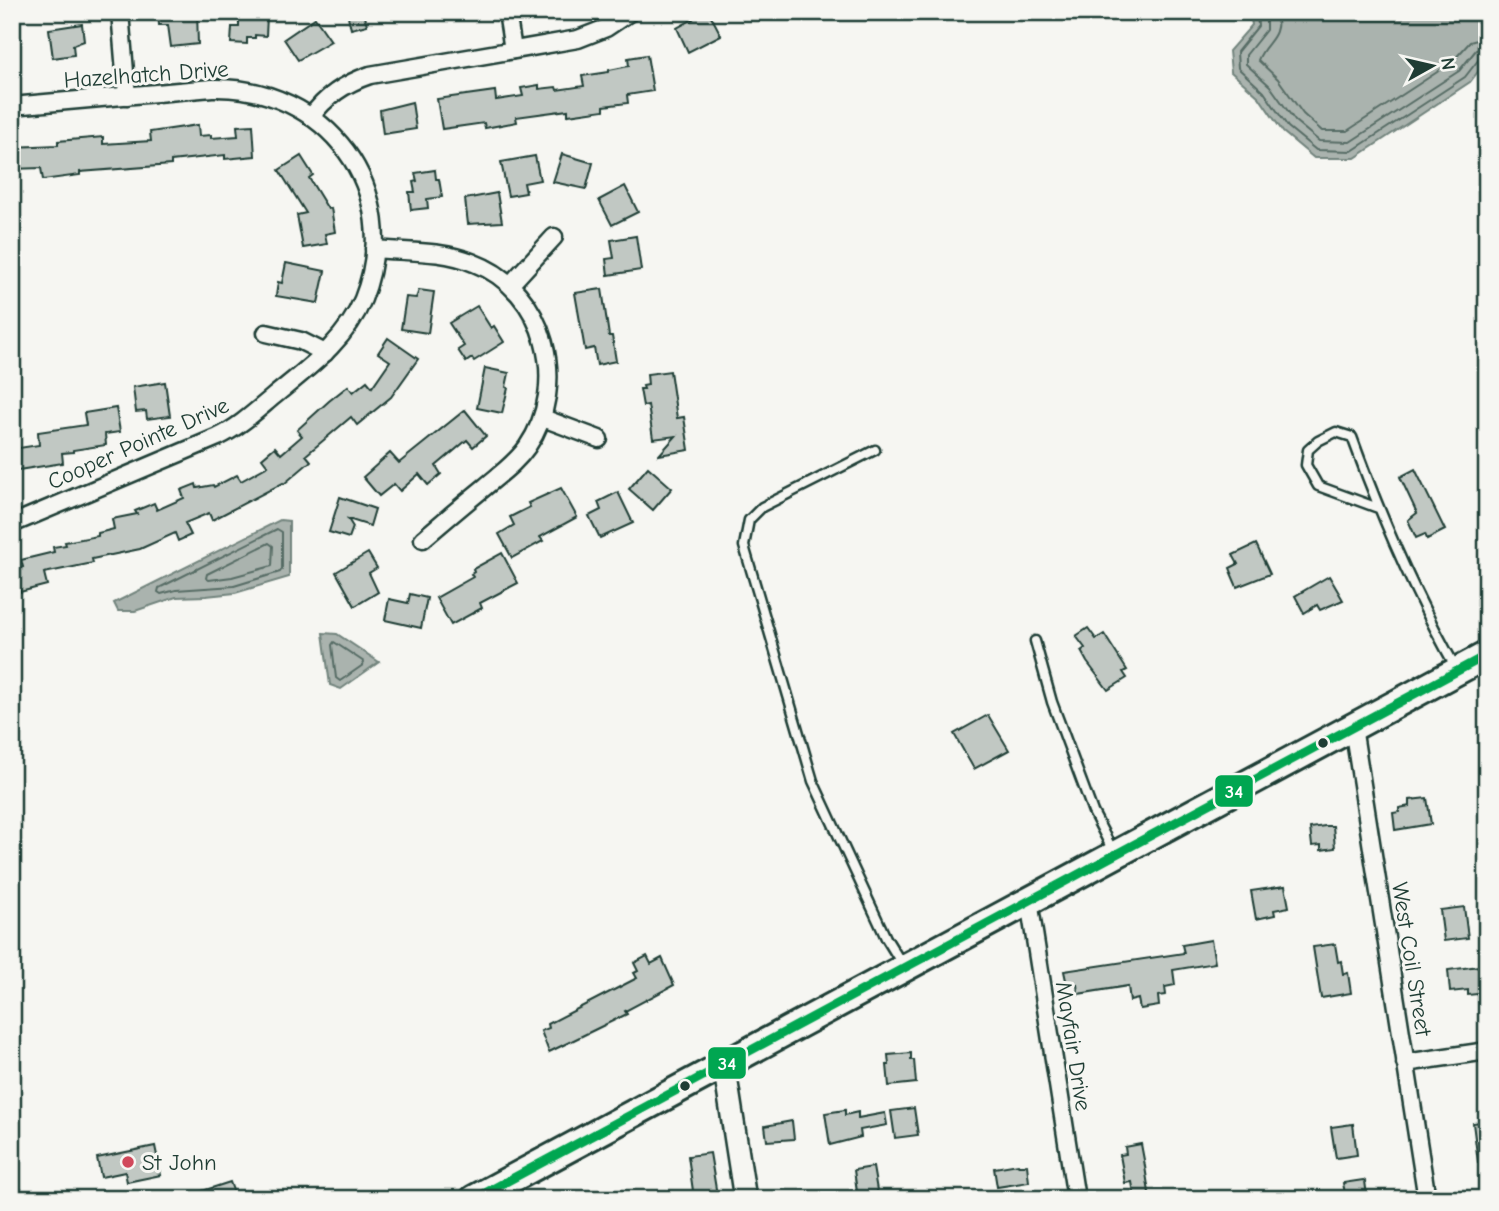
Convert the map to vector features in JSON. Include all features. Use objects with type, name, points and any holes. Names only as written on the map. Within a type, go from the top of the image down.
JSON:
[{"type":"main road","points":[[474,1199],[1487,655]]},
{"type":"street","points":[[120,12],[127,96]]},
{"type":"street","points":[[507,12],[513,50]]},
{"type":"street","points":[[311,117],[340,89],[370,75],[585,36],[611,25],[630,12]]},
{"type":"street","name":"Hazelhatch Drive","points":[[12,106],[212,88],[236,89],[275,98],[311,117]]},
{"type":"street","name":"Cooper Pointe Drive","points":[[12,524],[223,435],[244,421],[325,353],[346,329],[362,302],[369,280],[376,234],[373,213],[365,181],[345,148],[335,136],[311,117]]},
{"type":"street","points":[[510,285],[554,237]]},
{"type":"street","points":[[374,249],[449,255],[486,268],[510,285],[526,303],[546,347],[549,363],[548,395],[542,418],[527,447],[515,462],[423,539]]},
{"type":"street","points":[[265,333],[301,341],[325,353]]},
{"type":"street","points":[[542,418],[599,439]]},
{"type":"street","name":"West Coil Street","points":[[1353,727],[1427,1199]]},
{"type":"street","name":"Mayfair Drive","points":[[1029,901],[1076,1199]]},
{"type":"street","points":[[1405,1063],[1487,1051]]},
{"type":"street","points":[[724,1064],[745,1199]]},
{"type":"lane","points":[[1378,508],[1318,486],[1311,478],[1306,465],[1308,450],[1318,441],[1336,432],[1352,437],[1398,553],[1458,670]]},
{"type":"lane","points":[[875,450],[762,507],[749,520],[744,546],[813,781],[887,938],[904,968]]},
{"type":"lane","points":[[1035,641],[1052,702],[1093,812],[1115,854]]},
{"type":"water","points":[[1250,12],[1487,12],[1487,60],[1470,82],[1355,158],[1314,158],[1283,132],[1259,97],[1231,72],[1229,51],[1252,25]]},
{"type":"water","points":[[280,520],[289,521],[289,577],[235,593],[176,597],[135,611],[118,611],[114,603]]},
{"type":"water","points":[[323,633],[337,634],[379,662],[341,689],[330,685]]},
{"type":"building","points":[[158,12],[197,12],[198,44],[171,47],[168,25],[159,25]]},
{"type":"building","points":[[347,12],[364,12],[367,25],[351,29]]},
{"type":"building","points":[[689,12],[709,12],[721,35],[688,52],[677,28],[693,19]]},
{"type":"building","points":[[239,14],[267,16],[266,36],[255,35],[255,38],[247,38],[247,44],[231,43],[232,27],[239,27]]},
{"type":"building","points":[[315,18],[331,41],[298,60],[284,39]]},
{"type":"building","points":[[82,24],[84,41],[73,45],[74,55],[53,58],[49,29]]},
{"type":"building","points":[[647,55],[653,91],[627,95],[628,103],[604,106],[604,110],[568,115],[568,110],[516,117],[517,122],[485,128],[484,123],[442,129],[437,99],[495,91],[496,100],[523,96],[521,88],[539,85],[539,89],[556,87],[557,90],[584,86],[582,76],[629,66],[628,58]]},
{"type":"building","points":[[412,102],[416,129],[383,134],[380,110]]},
{"type":"building","points":[[198,125],[199,136],[211,135],[211,138],[238,136],[237,126],[253,125],[255,156],[225,159],[225,155],[171,161],[171,165],[80,172],[80,175],[43,180],[41,168],[12,169],[13,147],[58,145],[58,141],[103,137],[103,144],[151,141],[150,132]]},
{"type":"building","points":[[562,154],[593,163],[586,189],[553,182]]},
{"type":"building","points":[[301,156],[313,175],[309,178],[328,209],[331,208],[335,232],[325,234],[327,244],[303,248],[297,215],[306,213],[279,170]]},
{"type":"building","points":[[535,156],[540,180],[524,183],[526,193],[508,196],[501,162]]},
{"type":"building","points":[[435,170],[442,197],[427,199],[428,208],[411,210],[409,192],[415,192],[415,173]]},
{"type":"building","points":[[625,186],[638,212],[612,225],[599,200]]},
{"type":"building","points":[[497,193],[502,222],[468,224],[465,199]]},
{"type":"building","points":[[636,236],[641,270],[608,275],[606,259],[614,258],[611,240]]},
{"type":"building","points":[[286,263],[325,271],[318,303],[276,296],[278,282],[282,283]]},
{"type":"building","points":[[602,289],[616,361],[597,365],[594,348],[585,350],[575,293]]},
{"type":"building","points":[[419,290],[434,292],[428,333],[401,329],[406,297],[416,298]]},
{"type":"building","points":[[477,306],[504,342],[474,361],[472,358],[466,362],[458,350],[464,346],[449,323]]},
{"type":"building","points":[[388,338],[418,359],[391,397],[357,425],[351,417],[306,455],[311,461],[284,484],[212,520],[209,513],[185,523],[191,535],[178,541],[175,533],[140,549],[92,559],[93,563],[44,573],[47,585],[20,592],[15,569],[23,567],[21,560],[54,552],[53,547],[66,545],[65,542],[98,536],[98,533],[114,529],[112,519],[137,514],[135,511],[154,503],[157,510],[184,498],[181,490],[196,484],[197,488],[214,487],[237,475],[241,481],[268,466],[262,458],[275,447],[281,454],[302,436],[297,430],[348,386],[353,392],[367,381],[372,387],[390,361],[378,353]]},
{"type":"building","points":[[485,368],[509,373],[502,413],[477,408]]},
{"type":"building","points":[[670,371],[677,418],[684,417],[689,450],[659,455],[676,436],[653,439],[648,405],[643,406],[640,389],[648,385],[647,374]]},
{"type":"building","points":[[165,382],[170,416],[147,419],[146,411],[136,412],[133,387]]},
{"type":"building","points":[[116,408],[120,432],[105,434],[106,445],[62,453],[63,463],[12,471],[12,449],[39,445],[38,432],[86,425],[84,413]]},
{"type":"building","points":[[465,410],[486,436],[473,447],[467,440],[436,466],[441,474],[428,485],[419,474],[400,491],[394,484],[379,496],[363,477],[390,453],[399,463]]},
{"type":"building","points":[[648,467],[672,488],[653,510],[629,489]]},
{"type":"building","points":[[1415,469],[1445,530],[1427,539],[1425,534],[1416,538],[1408,520],[1417,513],[1400,477]]},
{"type":"building","points":[[561,488],[577,517],[540,537],[543,541],[512,558],[499,534],[514,525],[510,517],[530,507],[528,503]]},
{"type":"building","points":[[618,492],[633,523],[600,538],[589,516],[601,510],[598,502]]},
{"type":"building","points":[[340,497],[375,509],[370,526],[348,519],[353,527],[349,538],[329,532]]},
{"type":"building","points":[[1256,544],[1270,574],[1237,587],[1230,568],[1238,564],[1233,555]]},
{"type":"building","points":[[368,553],[377,568],[369,573],[378,592],[355,606],[336,572]]},
{"type":"building","points":[[502,553],[518,583],[480,603],[482,608],[451,625],[436,598],[473,577],[473,569]]},
{"type":"building","points":[[1329,576],[1343,600],[1320,610],[1317,605],[1304,613],[1295,596]]},
{"type":"building","points":[[410,594],[427,598],[421,628],[385,620],[389,599],[408,603]]},
{"type":"building","points":[[1088,628],[1096,639],[1104,634],[1127,670],[1123,672],[1127,678],[1108,690],[1087,662],[1081,651],[1085,648],[1076,636]]},
{"type":"building","points":[[988,715],[1009,750],[974,769],[954,734]]},
{"type":"building","points":[[1427,798],[1431,824],[1395,830],[1393,813],[1399,812],[1399,808],[1410,806],[1410,800]]},
{"type":"building","points":[[1333,826],[1335,848],[1321,850],[1321,845],[1312,846],[1310,828]]},
{"type":"building","points":[[1285,886],[1289,907],[1274,910],[1275,915],[1256,919],[1251,891]]},
{"type":"building","points":[[1464,907],[1468,938],[1444,941],[1440,910]]},
{"type":"building","points":[[1211,940],[1215,963],[1173,970],[1175,985],[1165,987],[1166,995],[1158,996],[1159,1006],[1140,1009],[1138,999],[1130,1001],[1128,986],[1078,994],[1077,984],[1067,985],[1064,971],[1184,953],[1182,945]]},
{"type":"building","points":[[1335,944],[1343,974],[1348,973],[1351,993],[1321,998],[1313,947]]},
{"type":"building","points":[[647,956],[651,964],[662,958],[674,985],[625,1011],[627,1014],[549,1052],[541,1031],[549,1028],[548,1024],[637,978],[634,973],[638,971],[634,963]]},
{"type":"building","points":[[1487,965],[1487,993],[1468,995],[1468,990],[1450,992],[1448,970]]},
{"type":"building","points":[[911,1053],[916,1083],[889,1086],[888,1055]]},
{"type":"building","points":[[914,1108],[918,1135],[895,1138],[891,1111]]},
{"type":"building","points":[[845,1110],[845,1115],[858,1112],[858,1118],[885,1113],[887,1125],[860,1130],[861,1137],[830,1145],[825,1113]]},
{"type":"building","points":[[792,1121],[794,1139],[767,1141],[765,1126]]},
{"type":"building","points":[[1487,1121],[1487,1162],[1478,1162],[1473,1123]]},
{"type":"building","points":[[1353,1124],[1357,1155],[1336,1158],[1331,1127]]},
{"type":"building","points":[[1141,1144],[1150,1199],[1135,1199],[1132,1182],[1125,1183],[1120,1155],[1126,1154],[1125,1147]]},
{"type":"building","name":"St John","points":[[155,1146],[161,1175],[127,1182],[125,1172],[101,1177],[97,1158]]},
{"type":"building","points":[[710,1153],[717,1195],[694,1198],[688,1156]]},
{"type":"building","points":[[1027,1165],[1029,1182],[997,1187],[994,1168]]},
{"type":"building","points":[[873,1167],[878,1196],[858,1199],[854,1170]]},
{"type":"building","points":[[1363,1180],[1367,1196],[1365,1199],[1346,1199],[1343,1183]]},
{"type":"building","points":[[230,1182],[236,1199],[188,1199],[187,1196]]},
{"type":"transit line","name":"34","points":[[474,1199],[1487,655]]},
{"type":"place","name":"St John","points":[[128,1162]]}]
